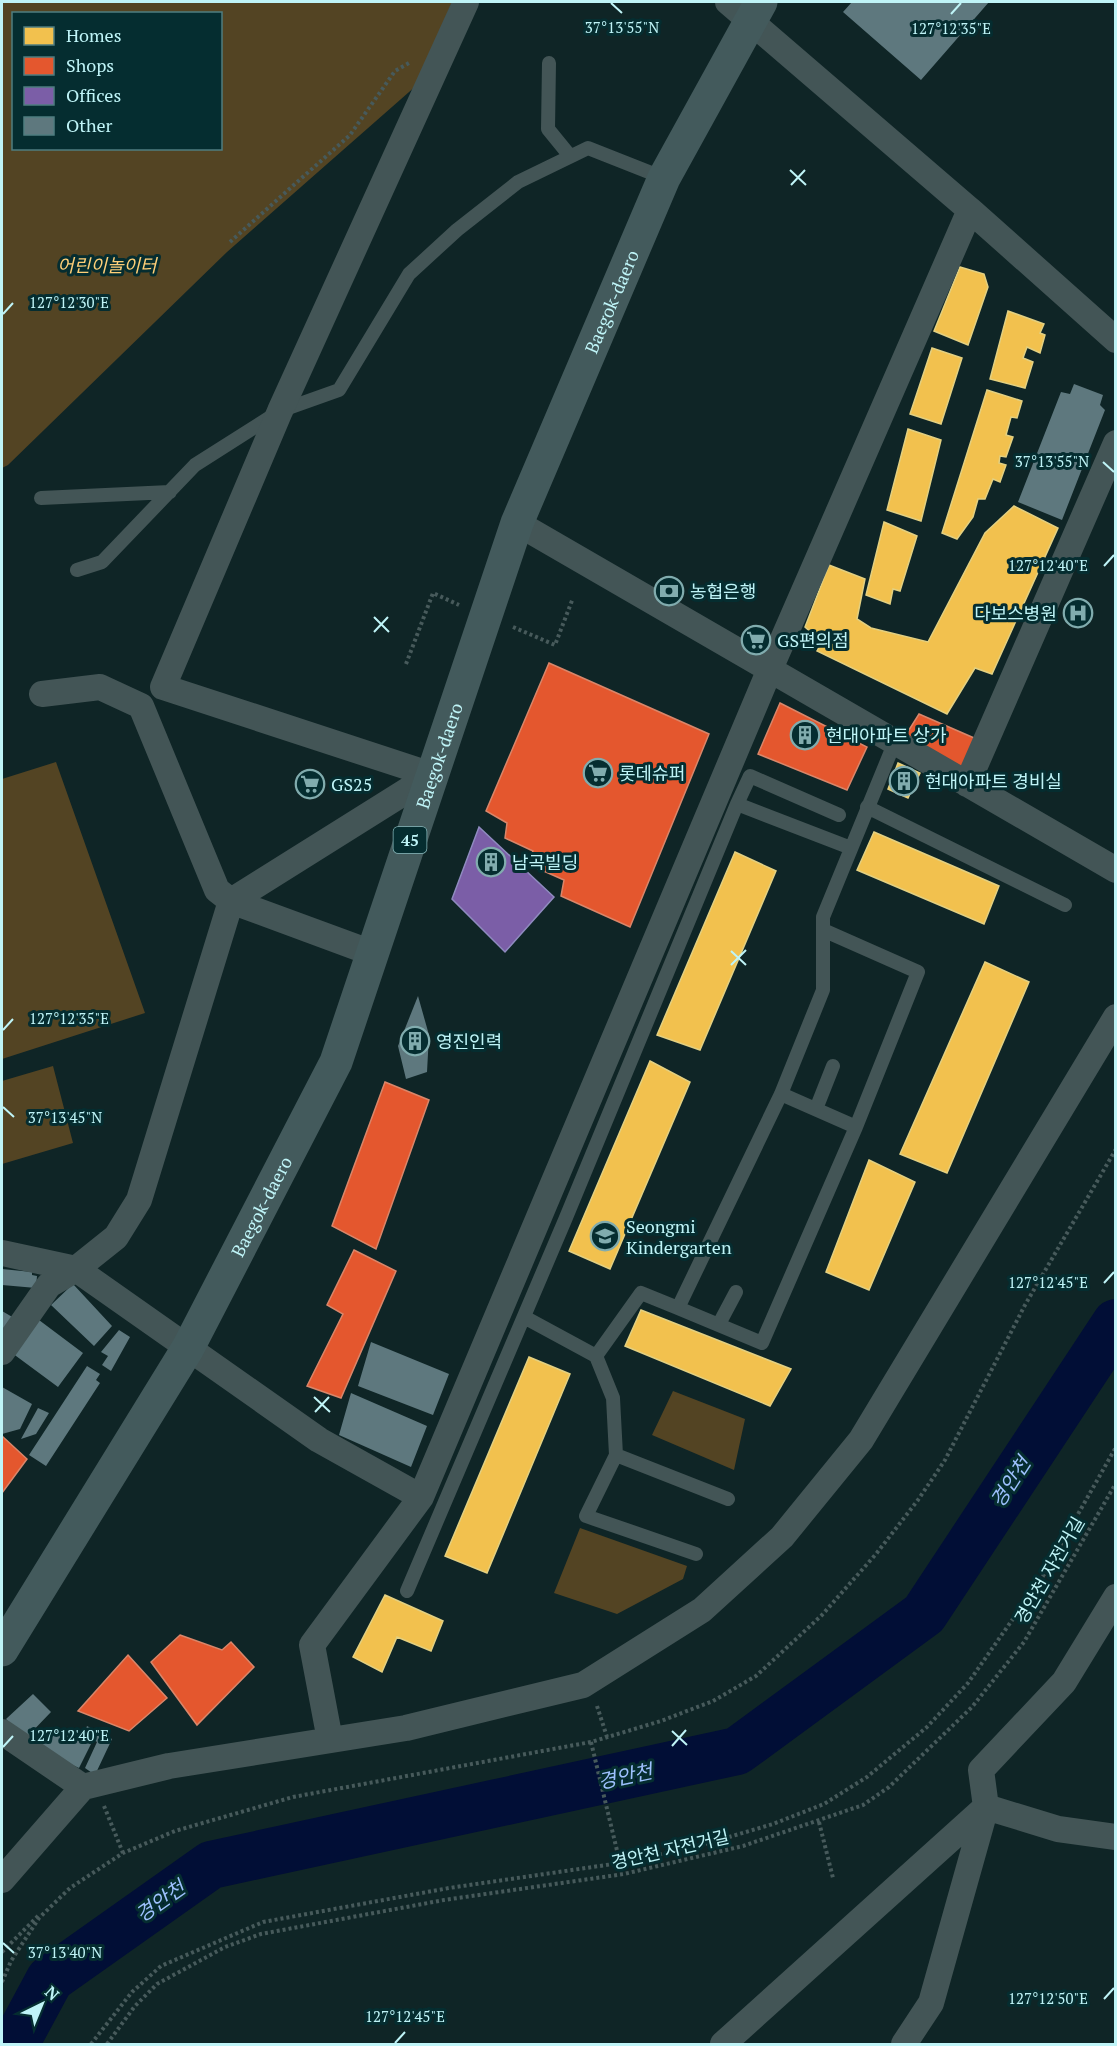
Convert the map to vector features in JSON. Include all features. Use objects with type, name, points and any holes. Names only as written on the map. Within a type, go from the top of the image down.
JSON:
[{"type":"main road","name":"Baegok-daero","points":[[2,1650],[189,1348],[336,1062],[517,523],[664,178],[747,8]]},
{"type":"street","points":[[432,775],[163,687],[280,411],[466,2]]},
{"type":"street","points":[[747,8],[1116,340]]},
{"type":"street","points":[[330,1740],[312,1645],[421,1497],[770,669],[970,210]]},
{"type":"street","points":[[967,784],[1116,443]]},
{"type":"street","points":[[517,523],[770,669],[894,744],[1116,870]]},
{"type":"street","points":[[42,694],[100,687],[141,706],[217,890],[231,901],[372,953]]},
{"type":"street","points":[[2,1352],[49,1285],[76,1269],[116,1237],[139,1200],[231,901],[432,775]]},
{"type":"street","points":[[2,1880],[89,1785],[169,1766],[406,1728],[583,1685],[702,1610],[782,1537],[861,1440],[1116,1017]]},
{"type":"street","points":[[2,1253],[76,1269],[319,1440],[421,1497]]},
{"type":"street","points":[[904,2044],[931,2003],[986,1807],[981,1770],[1064,1682],[1116,1597]]},
{"type":"street","points":[[2,1732],[89,1785]]},
{"type":"street","points":[[986,1807],[1058,1829],[1116,1837]]},
{"type":"street","points":[[723,2044],[986,1807]]},
{"type":"lane","points":[[549,63],[548,129],[570,156]]},
{"type":"lane","points":[[77,570],[102,562],[195,465],[280,411],[339,390],[409,274],[457,230],[518,182],[588,148],[664,178]]},
{"type":"lane","points":[[41,498],[170,492]]},
{"type":"lane","points":[[678,1308],[781,1094],[823,990],[823,917],[894,744]]},
{"type":"lane","points":[[407,1591],[750,776],[839,815]]},
{"type":"lane","points":[[737,804],[851,848]]},
{"type":"lane","points":[[867,807],[1065,905]]},
{"type":"lane","points":[[596,1356],[641,1293],[762,1343],[856,1127],[918,972],[823,930]]},
{"type":"lane","points":[[816,1109],[833,1066]]},
{"type":"lane","points":[[781,1094],[856,1127]]},
{"type":"lane","points":[[719,1324],[736,1292]]},
{"type":"lane","points":[[524,1317],[596,1356],[613,1398],[616,1455],[586,1516],[696,1554]]},
{"type":"lane","points":[[616,1455],[728,1499]]},
{"type":"path","points":[[230,242],[350,135],[394,71],[449,42]]},
{"type":"path","points":[[91,2044],[132,1992],[161,1966],[263,1922],[449,1888],[620,1863],[695,1847],[773,1824],[824,1804],[867,1777],[927,1727],[968,1683],[1043,1576],[1116,1447]]},
{"type":"path","name":"경안천 자전거길","points":[[106,2044],[135,2006],[157,1984],[225,1947],[261,1934],[444,1900],[624,1874],[743,1846],[819,1822],[863,1805],[889,1787],[972,1707],[1024,1642],[1116,1483]]},
{"type":"path","points":[[591,1742],[620,1863]]},
{"type":"path","points":[[89,1785],[123,1853]]},
{"type":"path","points":[[819,1822],[833,1878]]},
{"type":"path","points":[[2,1952],[20,1932],[70,1888]]},
{"type":"green space","name":"어린이놀이터","points":[[2,2],[452,2],[417,85],[227,252],[8,465],[2,468]]},
{"type":"green space","points":[[56,762],[145,1013],[2,1059],[2,779]]},
{"type":"green space","points":[[53,1066],[73,1143],[2,1164],[2,1081]]},
{"type":"green space","points":[[673,1391],[745,1419],[734,1470],[652,1435]]},
{"type":"green space","points":[[580,1528],[687,1566],[683,1579],[617,1614],[554,1593]]},
{"type":"building: Homes","points":[[960,267],[984,274],[988,287],[968,345],[934,331]]},
{"type":"building: Homes","points":[[1008,311],[1044,324],[1040,333],[1045,335],[1040,353],[1027,347],[1023,358],[1033,362],[1025,388],[990,379]]},
{"type":"building: Homes","points":[[932,348],[962,358],[941,424],[910,414]]},
{"type":"building: Homes","points":[[987,390],[1022,401],[1017,418],[1011,417],[1006,435],[1013,437],[1006,457],[1000,456],[999,463],[1006,465],[1000,482],[993,479],[985,499],[978,499],[973,517],[957,539],[942,533]]},
{"type":"building: Homes","points":[[908,429],[941,440],[921,521],[887,510]]},
{"type":"building: Homes","points":[[1014,506],[1058,528],[992,674],[975,668],[947,714],[817,651],[822,642],[805,627],[829,565],[865,579],[857,619],[871,628],[928,642],[985,533]]},
{"type":"building: Homes","points":[[884,522],[917,536],[900,591],[893,589],[890,604],[866,595]]},
{"type":"building: Homes","name":"현대아파트 경비실","points":[[898,763],[920,773],[908,798],[888,789]]},
{"type":"building: Homes","points":[[874,832],[999,886],[984,924],[857,870]]},
{"type":"building: Homes","points":[[735,852],[776,871],[700,1050],[657,1035]]},
{"type":"building: Homes","points":[[985,962],[1029,982],[947,1173],[900,1154]]},
{"type":"building: Homes","points":[[650,1061],[690,1082],[610,1269],[569,1251]]},
{"type":"building: Homes","points":[[869,1160],[915,1182],[869,1290],[826,1272]]},
{"type":"building: Homes","points":[[641,1310],[791,1369],[770,1406],[625,1346]]},
{"type":"building: Homes","points":[[529,1357],[570,1374],[487,1573],[445,1556]]},
{"type":"building: Homes","points":[[385,1595],[443,1621],[431,1651],[397,1637],[382,1672],[353,1657]]},
{"type":"building: Shops","name":"롯데슈퍼","points":[[549,663],[709,734],[630,927],[561,896],[564,880],[530,865],[533,851],[505,838],[507,823],[486,811]]},
{"type":"building: Shops","name":"현대아파트 상가","points":[[780,703],[867,747],[847,790],[758,754]]},
{"type":"building: Shops","points":[[919,714],[981,741],[966,777],[902,741]]},
{"type":"building: Shops","points":[[385,1082],[429,1100],[376,1249],[332,1226]]},
{"type":"building: Shops","points":[[354,1250],[396,1271],[341,1398],[307,1386],[343,1314],[327,1305]]},
{"type":"building: Shops","points":[[2,1436],[27,1459],[2,1493]]},
{"type":"building: Shops","points":[[180,1635],[222,1650],[231,1642],[254,1667],[197,1725],[151,1662]]},
{"type":"building: Shops","points":[[128,1655],[167,1698],[129,1731],[78,1711]]},
{"type":"building: Offices","name":"남곡빌딩","points":[[479,827],[554,897],[505,952],[452,899]]},
{"type":"building: Other","points":[[852,2],[989,2],[921,80],[843,12]]},
{"type":"building: Other","points":[[1074,384],[1103,395],[1100,405],[1105,410],[1062,520],[1018,502],[1061,392],[1070,394]]},
{"type":"building: Other","name":"영진인력","points":[[418,996],[429,1035],[427,1072],[406,1079],[398,1046]]},
{"type":"building: Other","points":[[2,1269],[32,1272],[32,1275],[37,1276],[36,1288],[2,1285]]},
{"type":"building: Other","points":[[73,1284],[112,1326],[94,1346],[51,1305]]},
{"type":"building: Other","points":[[2,1311],[14,1318],[2,1337]]},
{"type":"building: Other","points":[[39,1320],[83,1353],[58,1387],[12,1353]]},
{"type":"building: Other","points":[[119,1330],[130,1337],[111,1371],[102,1365],[108,1356],[101,1352]]},
{"type":"building: Other","points":[[371,1342],[449,1374],[433,1415],[358,1386]]},
{"type":"building: Other","points":[[87,1366],[100,1374],[96,1380],[100,1383],[46,1466],[29,1455]]},
{"type":"building: Other","points":[[2,1387],[32,1404],[20,1429],[2,1434]]},
{"type":"building: Other","points":[[351,1393],[427,1426],[411,1467],[339,1435]]},
{"type":"building: Other","points":[[38,1408],[49,1413],[36,1434],[21,1439]]},
{"type":"building: Other","points":[[33,1694],[51,1712],[25,1739],[6,1719]]},
{"type":"building: Other","points":[[87,1726],[112,1739],[95,1775],[85,1768],[97,1742],[84,1734]]},
{"type":"building: Other","points":[[50,1727],[91,1744],[79,1768],[36,1748]]},
{"type":"waterway","name":"경안천","points":[[15,2044],[50,1979],[211,1865],[737,1751],[924,1614],[1116,1323]]},
{"type":"place","name":"농협은행","points":[[669,591]]},
{"type":"place","name":"다보스병원","points":[[1078,613]]},
{"type":"place","name":"GS편의점","points":[[756,640]]},
{"type":"place","name":"현대아파트 상가","points":[[805,735]]},
{"type":"place","name":"롯데슈퍼","points":[[598,773]]},
{"type":"place","name":"현대아파트 경비실","points":[[904,781]]},
{"type":"place","name":"GS25","points":[[310,784]]},
{"type":"place","name":"남곡빌딩","points":[[491,862]]},
{"type":"place","name":"영진인력","points":[[415,1041]]},
{"type":"place","name":"Seongmi Kindergarten","points":[[605,1236]]}]
